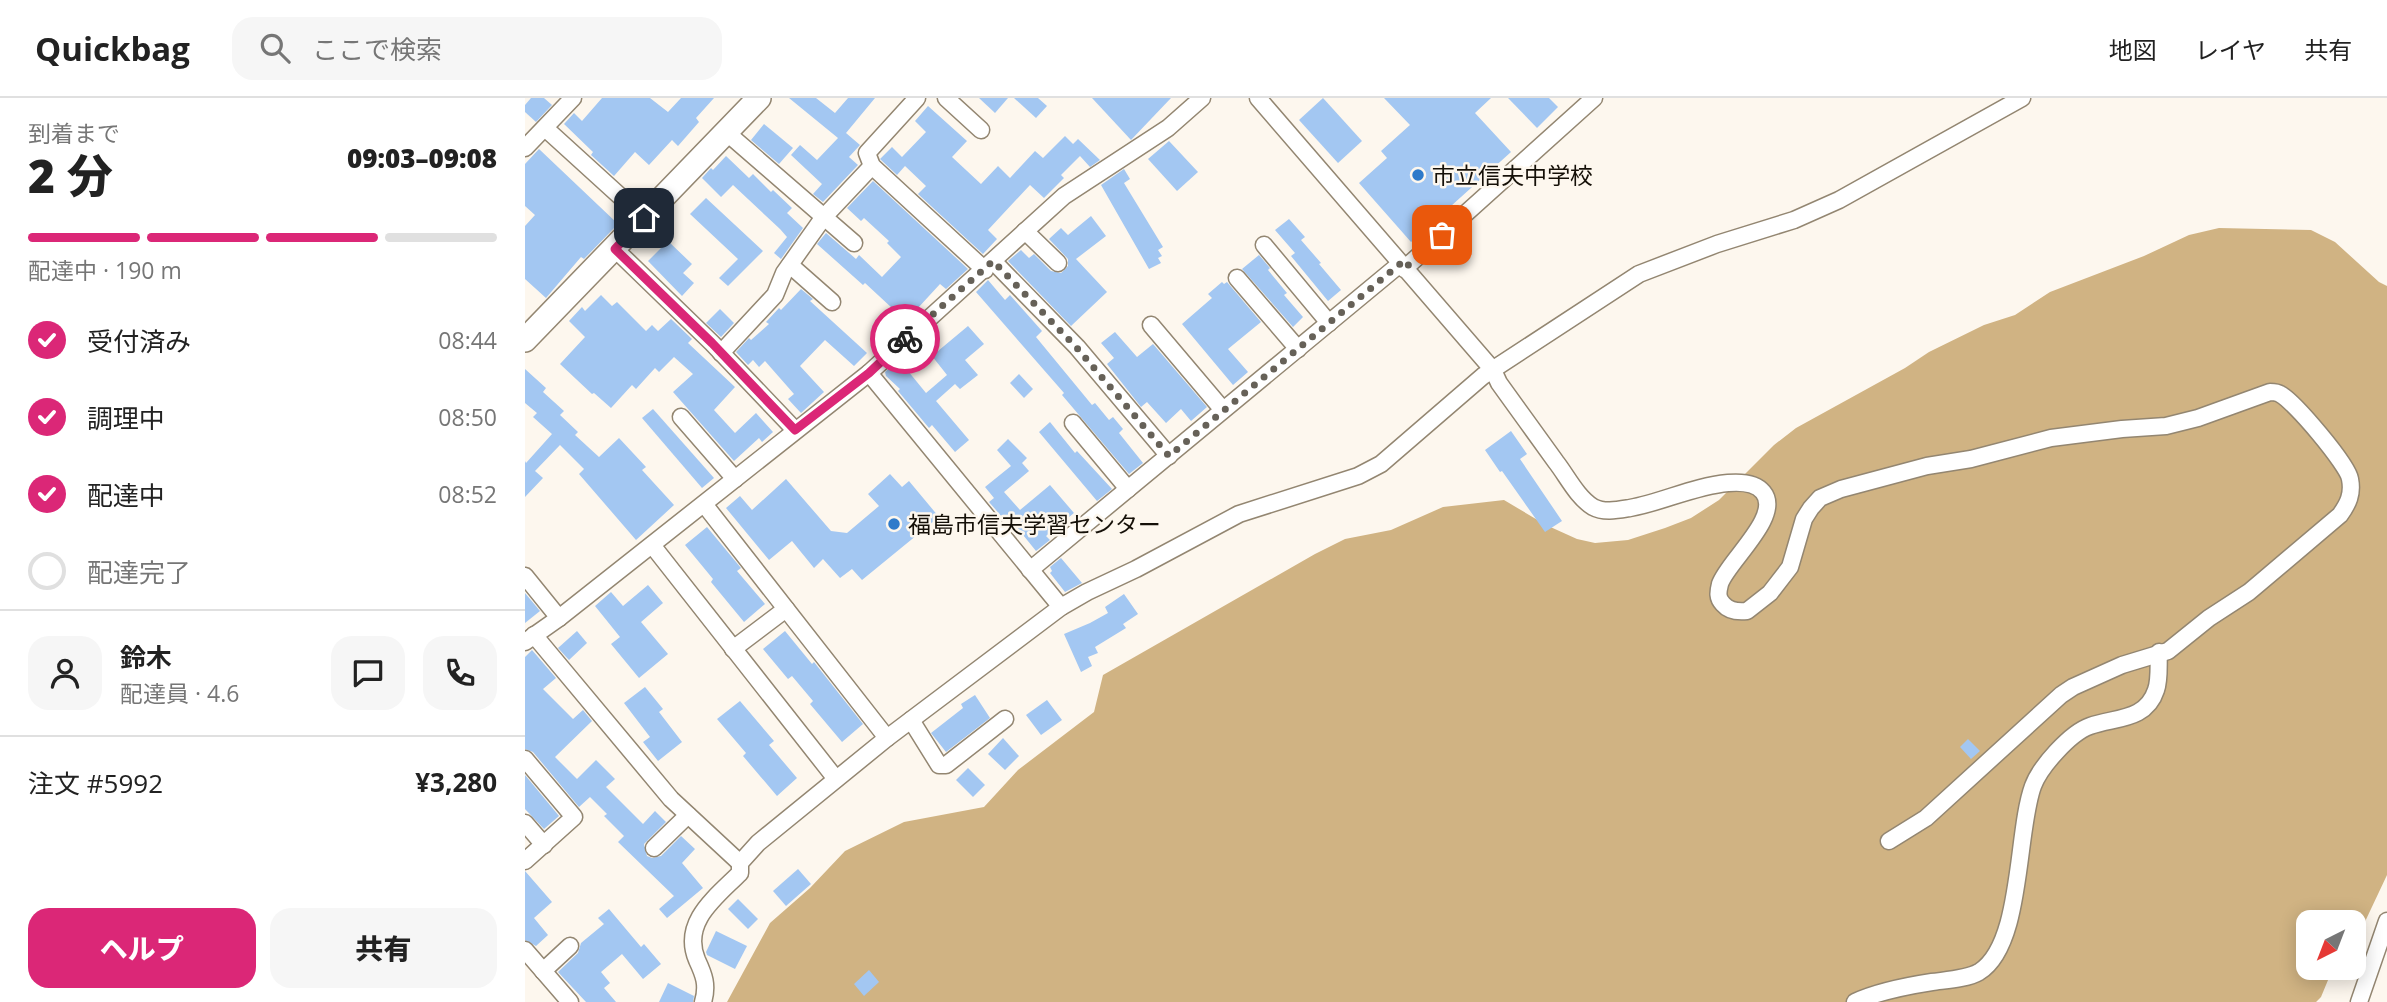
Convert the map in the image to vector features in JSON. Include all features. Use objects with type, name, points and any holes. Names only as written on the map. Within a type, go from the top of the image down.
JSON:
[{"type":"main road","points":[[525,341],[759,98]]},
{"type":"street","points":[[525,148],[573,98]]},
{"type":"street","points":[[917,98],[867,153],[872,166],[989,265],[1077,348],[1169,456]]},
{"type":"street","points":[[946,98],[981,130]]},
{"type":"street","points":[[740,863],[671,799],[529,638],[559,618],[869,373],[1064,196],[1168,128],[1202,98]]},
{"type":"street","points":[[1258,98],[1493,370],[1499,383],[1575,488],[1595,508],[1606,511],[1629,508],[1719,484],[1740,482],[1756,486],[1763,491],[1767,499],[1766,511],[1749,543],[1721,582],[1718,595],[1723,604],[1731,610],[1747,611],[1770,593],[1790,567],[1804,519],[1821,498],[1841,489],[2051,438],[2166,426],[2198,418],[2255,395],[2270,392],[2281,394],[2310,424],[2350,476],[2349,501],[2340,516],[2249,592],[2209,618],[2168,651],[2122,665],[2061,695],[1926,818],[1889,841]]},
{"type":"street","points":[[1030,570],[1402,266],[1594,98]]},
{"type":"street","points":[[703,1002],[706,992],[705,976],[692,942],[694,925],[706,907],[740,873],[740,863],[758,843],[887,738],[1061,607],[1239,514],[1359,476],[1381,464],[1493,370],[1587,311],[1639,274],[1717,244],[1794,220],[1839,200],[2022,98]]},
{"type":"street","points":[[545,128],[644,218]]},
{"type":"street","points":[[726,132],[854,243]]},
{"type":"street","points":[[722,353],[775,295],[790,265],[823,218],[872,166]]},
{"type":"street","points":[[1025,231],[1058,263]]},
{"type":"street","points":[[1264,244],[1329,323]]},
{"type":"street","points":[[615,249],[722,353],[795,430]]},
{"type":"street","points":[[790,265],[832,302]]},
{"type":"street","points":[[1237,278],[1298,349]]},
{"type":"street","points":[[1151,325],[1223,410]]},
{"type":"street","points":[[869,373],[1061,607]]},
{"type":"street","points":[[681,416],[735,479]]},
{"type":"street","points":[[1073,423],[1128,489]]},
{"type":"street","points":[[704,504],[887,738]]},
{"type":"street","points":[[652,545],[836,779]]},
{"type":"street","points":[[525,576],[559,618]]},
{"type":"street","points":[[733,649],[786,609]]},
{"type":"street","points":[[1855,1002],[1898,988],[1979,972],[2001,942],[2018,884],[2020,846],[2033,786],[2050,759],[2088,726],[2133,715],[2143,709],[2157,690],[2159,652]]},
{"type":"street","points":[[911,720],[939,765],[946,765],[1005,719]]},
{"type":"street","points":[[525,759],[574,817],[525,861]]},
{"type":"street","points":[[654,848],[688,815]]},
{"type":"street","points":[[525,822],[544,845]]},
{"type":"street","points":[[2359,1002],[2387,920]]},
{"type":"street","points":[[543,971],[570,946]]},
{"type":"street","points":[[525,950],[570,1002]]},
{"type":"shaded area","points":[[2219,228],[2311,230],[2335,242],[2379,282],[2387,286],[2387,875],[2366,920],[2366,910],[2296,910],[2296,980],[2328,980],[2316,1002],[727,1002],[770,923],[810,888],[845,851],[904,822],[984,807],[1018,770],[1094,712],[1103,675],[1315,554],[1345,539],[1391,530],[1443,507],[1504,500],[1546,525],[1577,539],[1595,543],[1628,540],[1665,528],[1691,518],[1719,500],[1774,445],[1796,428],[1929,352],[1984,325],[2015,315],[2050,292],[2144,256],[2189,235]]},
{"type":"building","points":[[531,98],[544,98],[552,105],[536,122],[525,112],[525,105]]},
{"type":"building","points":[[602,98],[650,98],[668,112],[681,98],[714,98],[696,118],[699,122],[678,146],[672,140],[649,165],[635,152],[614,176],[564,124],[574,113],[582,121]]},
{"type":"building","points":[[789,98],[816,98],[835,113],[848,98],[875,98],[846,133],[860,145],[849,157],[858,165],[823,202],[813,194],[822,184],[791,155],[800,145],[817,160],[838,138]]},
{"type":"building","points":[[979,98],[1008,98],[995,113]]},
{"type":"building","points":[[1014,98],[1038,98],[1047,106],[1036,118]]},
{"type":"building","points":[[1092,98],[1171,98],[1131,140]]},
{"type":"building","points":[[1323,98],[1362,141],[1338,163],[1299,120]]},
{"type":"building","points":[[1384,98],[1491,98],[1475,113],[1511,152],[1411,242],[1359,183],[1387,158],[1381,151],[1410,125]]},
{"type":"building","points":[[1508,98],[1549,98],[1558,107],[1537,128]]},
{"type":"building","points":[[928,106],[967,141],[952,157],[981,184],[998,166],[1010,178],[1035,151],[1043,158],[1065,136],[1073,144],[1078,139],[1100,160],[1090,167],[1080,156],[1061,175],[1064,178],[1044,198],[1030,185],[988,230],[997,239],[983,254],[918,194],[926,186],[905,166],[897,175],[880,159],[892,147],[902,157],[926,132],[915,121]]},
{"type":"building","points":[[764,124],[793,148],[779,164],[751,140]]},
{"type":"building","points":[[1169,141],[1198,172],[1177,191],[1148,159]]},
{"type":"building","points":[[539,149],[618,224],[584,259],[581,257],[546,298],[525,279],[525,226],[535,215],[525,206],[525,164]]},
{"type":"building","points":[[726,156],[749,178],[753,174],[771,192],[773,190],[792,208],[787,213],[803,228],[781,259],[774,253],[787,237],[780,229],[733,185],[721,197],[702,178]]},
{"type":"building","points":[[1124,169],[1130,179],[1124,183],[1163,247],[1158,250],[1162,256],[1158,258],[1161,263],[1149,269],[1101,185]]},
{"type":"building","points":[[873,181],[968,269],[946,289],[940,284],[906,321],[817,244],[826,233],[856,259],[859,255],[882,277],[901,257],[887,243],[889,241],[864,218],[861,221],[847,208]]},
{"type":"building","points":[[706,198],[763,251],[728,286],[719,278],[738,259],[690,214]]},
{"type":"building","points":[[1091,216],[1106,236],[1076,259],[1107,292],[1071,326],[1008,261],[1021,250],[1029,258],[1034,254],[1051,271],[1061,273],[1068,266],[1068,259],[1049,239],[1061,228],[1068,235]]},
{"type":"building","points":[[1289,219],[1305,237],[1301,240],[1341,290],[1328,301],[1291,256],[1295,253],[1275,230]]},
{"type":"building","points":[[668,241],[692,264],[683,273],[694,283],[682,296],[648,261]]},
{"type":"building","points":[[1259,255],[1287,293],[1284,295],[1303,317],[1293,327],[1242,269]]},
{"type":"building","points":[[988,280],[1005,300],[1010,295],[1042,331],[1036,337],[1092,405],[1095,403],[1109,420],[1113,417],[1123,429],[1119,433],[1143,463],[1129,474],[1062,395],[1064,393],[976,292]]},
{"type":"building","points":[[1222,282],[1227,282],[1261,322],[1228,349],[1248,372],[1233,385],[1182,324],[1212,298],[1208,294]]},
{"type":"building","points":[[801,289],[813,299],[810,301],[867,353],[854,366],[825,340],[800,366],[824,392],[801,413],[788,399],[794,394],[765,361],[759,367],[753,360],[748,365],[736,352],[749,338],[751,340],[769,324],[766,322]]},
{"type":"building","points":[[601,295],[612,306],[617,302],[646,331],[652,325],[658,331],[671,319],[692,339],[688,343],[735,387],[714,410],[735,433],[756,413],[773,432],[762,442],[759,438],[734,461],[673,392],[693,374],[674,357],[659,372],[655,368],[636,389],[632,385],[611,408],[592,394],[560,364],[585,337],[569,321],[582,307],[585,311]]},
{"type":"building","points":[[720,309],[734,323],[721,337],[706,323]]},
{"type":"building","points":[[968,326],[984,344],[965,360],[978,375],[960,389],[955,384],[936,401],[969,440],[955,452],[932,425],[929,428],[885,372],[899,360],[926,393],[947,375],[932,356]]},
{"type":"building","points":[[1115,332],[1137,357],[1153,344],[1207,407],[1191,421],[1181,409],[1166,423],[1147,402],[1141,407],[1107,364],[1114,358],[1101,343]]},
{"type":"building","points":[[525,369],[546,388],[543,392],[564,411],[560,415],[578,432],[575,435],[599,457],[619,438],[646,467],[642,470],[674,505],[636,540],[579,474],[584,469],[560,445],[535,471],[543,478],[525,497],[525,461],[526,463],[552,434],[533,417],[537,413],[525,403]]},
{"type":"building","points":[[1019,374],[1033,389],[1024,398],[1010,383]]},
{"type":"building","points":[[653,409],[714,478],[702,488],[642,418]]},
{"type":"building","points":[[1050,422],[1075,453],[1077,451],[1112,489],[1097,501],[1039,432]]},
{"type":"building","points":[[1511,431],[1527,454],[1520,459],[1562,521],[1545,532],[1485,450]]},
{"type":"building","points":[[1008,439],[1027,458],[1022,463],[1029,471],[1004,492],[1020,510],[1050,485],[1074,513],[1046,536],[1050,540],[1036,551],[1015,525],[1009,525],[989,502],[994,498],[985,487],[1011,466],[997,450]]},
{"type":"building","name":"福島市信夫学習センター","points":[[890,474],[902,487],[909,481],[939,517],[862,580],[852,569],[840,578],[823,559],[814,568],[792,541],[769,560],[726,508],[740,496],[752,510],[786,479],[831,531],[847,533],[879,506],[868,494]]},
{"type":"building","points":[[707,527],[741,568],[737,571],[765,604],[744,622],[685,545]]},
{"type":"building","points":[[1061,558],[1082,583],[1065,592],[1050,573],[1050,567]]},
{"type":"building","points":[[648,585],[663,603],[641,622],[668,654],[639,678],[611,644],[620,637],[595,606],[611,592],[623,606]]},
{"type":"building","points":[[525,593],[540,611],[525,623]]},
{"type":"building","points":[[1124,594],[1138,614],[1123,624],[1126,628],[1095,647],[1098,653],[1088,657],[1092,666],[1081,672],[1064,634],[1108,613],[1105,607]]},
{"type":"building","points":[[577,631],[587,643],[569,660],[558,648]]},
{"type":"building","points":[[785,631],[812,664],[814,662],[863,724],[842,742],[810,704],[813,701],[792,676],[788,679],[763,649]]},
{"type":"building","points":[[532,650],[556,678],[543,689],[573,719],[583,710],[592,721],[555,757],[577,779],[596,760],[615,779],[606,787],[643,824],[655,811],[666,822],[644,844],[647,856],[661,856],[681,836],[695,849],[682,863],[703,888],[667,918],[659,909],[674,896],[618,842],[624,836],[604,816],[607,814],[590,797],[579,807],[533,752],[525,749],[525,657]]},
{"type":"building","points":[[645,687],[663,709],[659,712],[682,742],[658,761],[643,742],[650,737],[624,703]]},
{"type":"building","points":[[975,695],[990,718],[946,752],[931,733],[963,708],[961,704]]},
{"type":"building","points":[[1047,700],[1062,720],[1041,735],[1026,715]]},
{"type":"building","points":[[740,701],[774,741],[769,745],[797,778],[777,796],[743,756],[746,753],[717,719]]},
{"type":"building","points":[[1003,738],[1019,756],[1005,770],[988,754]]},
{"type":"building","points":[[1968,739],[1980,751],[1971,759],[1960,747]]},
{"type":"building","points":[[968,768],[985,785],[973,797],[956,780]]},
{"type":"building","points":[[525,775],[559,816],[544,829],[525,809]]},
{"type":"building","points":[[798,869],[811,884],[786,906],[773,891]]},
{"type":"building","points":[[525,871],[552,902],[534,918],[548,935],[536,946],[525,940]]},
{"type":"building","points":[[738,899],[758,919],[748,929],[728,909]]},
{"type":"building","points":[[609,909],[641,947],[644,944],[661,964],[643,979],[622,954],[601,972],[610,983],[604,988],[616,1002],[586,1002],[558,972],[578,953],[581,943],[604,924],[598,918]]},
{"type":"building","points":[[716,931],[747,946],[735,969],[707,955]]},
{"type":"building","points":[[869,970],[879,982],[864,996],[854,984]]},
{"type":"building","points":[[668,983],[694,996],[693,1002],[659,1002]]},
{"type":"way so far","points":[[905,339],[993,261],[1077,348],[1169,456],[1400,264],[1404,269],[1442,235]]},
{"type":"place","name":"市立信夫中学校","points":[[1418,175]]},
{"type":"place","name":"福島市信夫学習センター","points":[[894,524]]},
{"type":"route","points":[[644,218],[615,249],[712,343],[795,430],[869,373],[905,339]]}]
